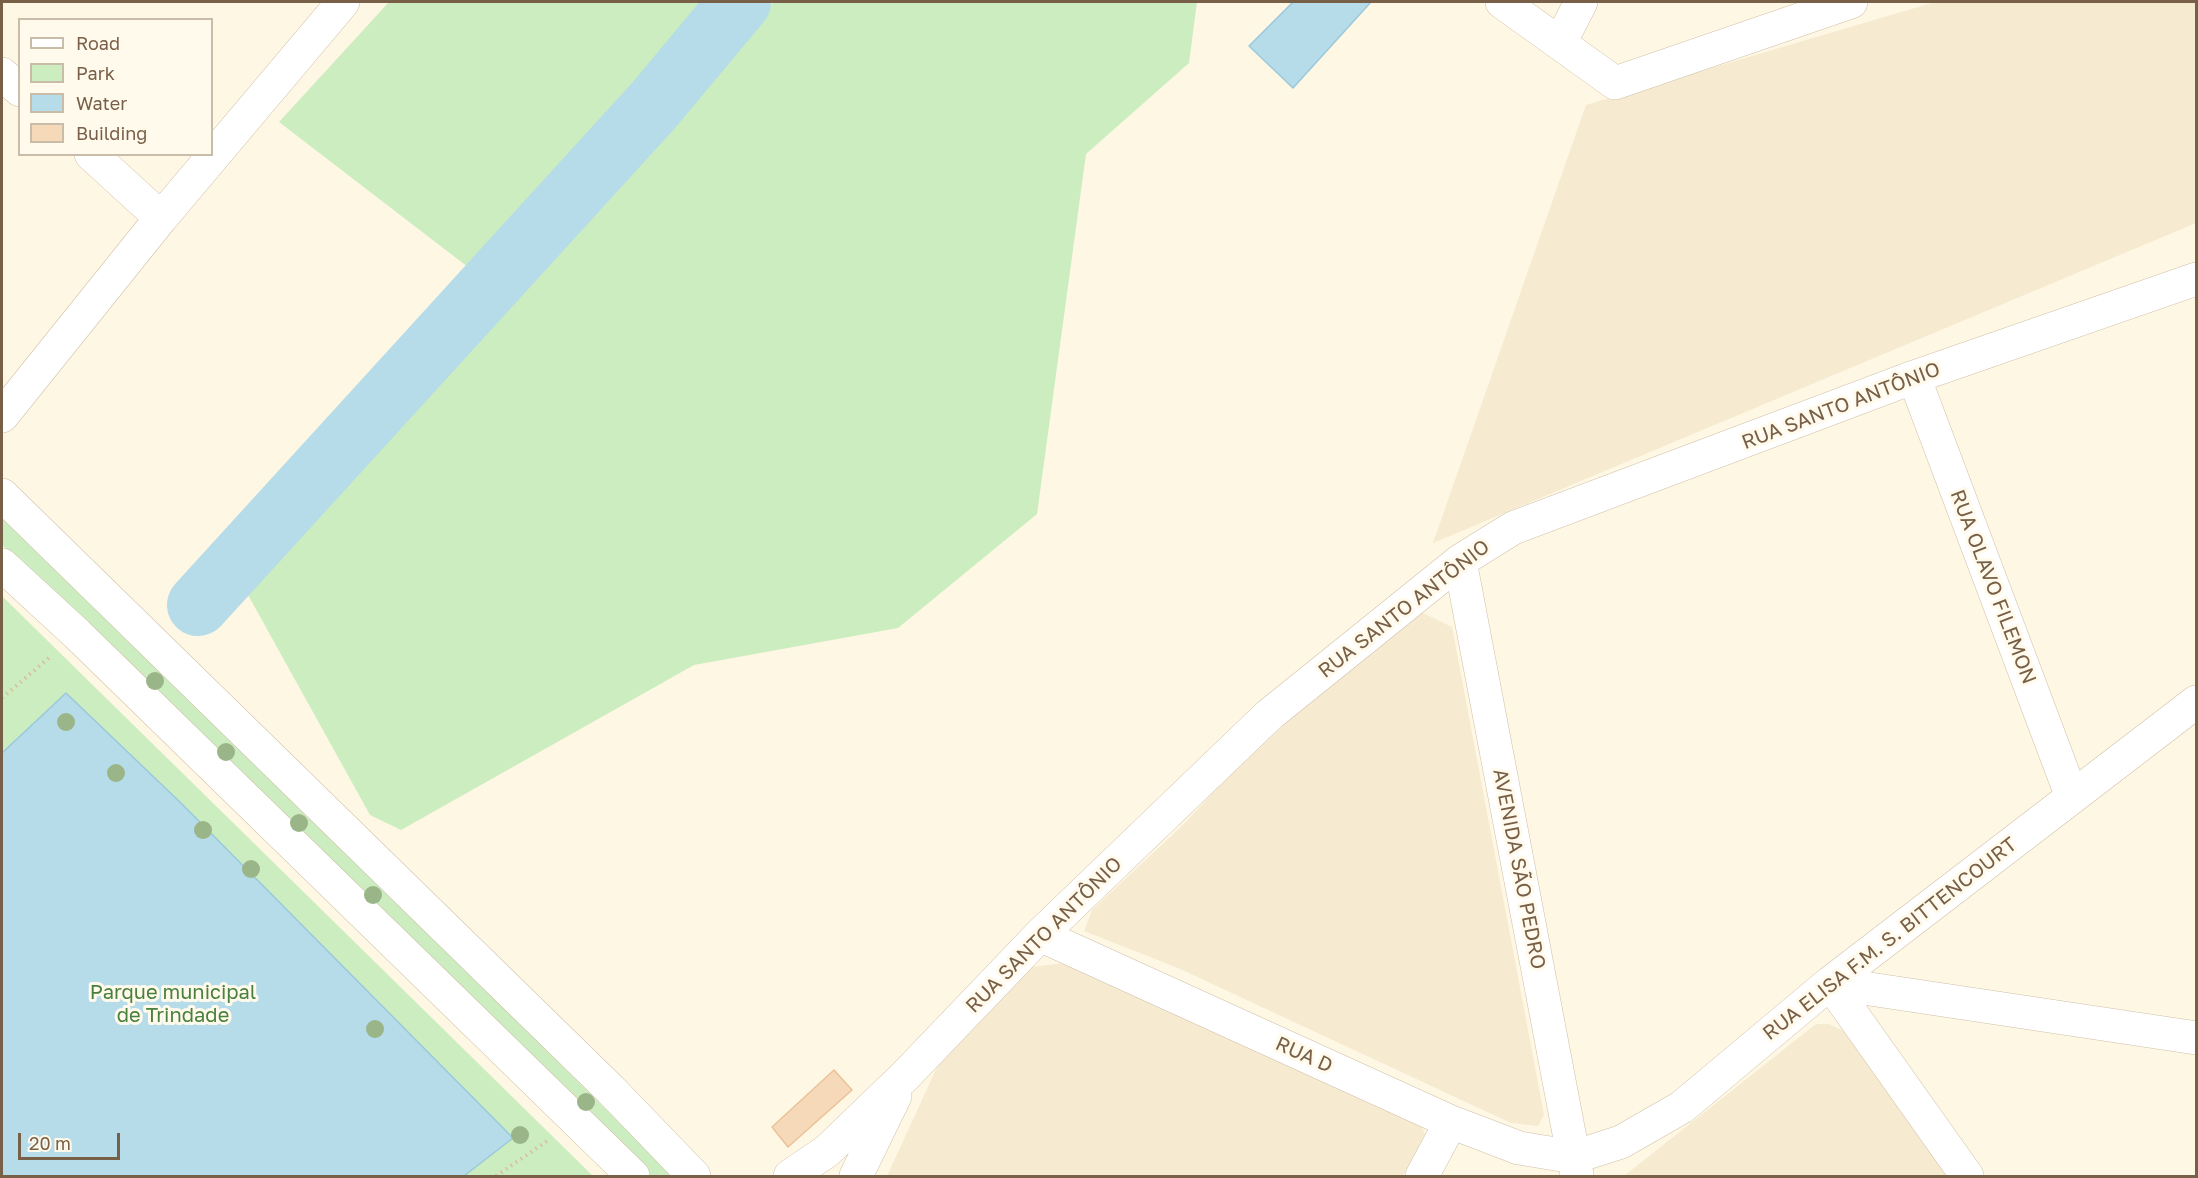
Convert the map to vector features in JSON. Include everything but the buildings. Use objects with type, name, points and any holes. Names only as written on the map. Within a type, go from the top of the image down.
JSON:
[{"type":"street","points":[[2,416],[161,218],[344,2]]},
{"type":"street","points":[[1502,2],[1615,83],[1851,2]]},
{"type":"street","points":[[1560,43],[1581,2]]},
{"type":"street","points":[[2,74],[18,88]]},
{"type":"street","points":[[93,156],[161,218]]},
{"type":"street","name":"RUA SANTO ANTÔNIO","points":[[790,1176],[827,1151],[905,1076],[1040,935],[1269,715],[1460,561],[1513,528],[1914,377],[2196,279]]},
{"type":"street","name":"RUA OLAVO FILEMON","points":[[1914,377],[2072,797]]},
{"type":"street","points":[[2,495],[602,1081],[694,1176]]},
{"type":"street","name":"AVENIDA SÃO PEDRO","points":[[1460,561],[1576,1167]]},
{"type":"street","points":[[2,565],[77,634],[633,1176]]},
{"type":"street","name":"RUA ELISA F.M. S. BITTENCOURT","points":[[1576,1167],[1682,1107],[1830,983],[2196,702]]},
{"type":"street","name":"RUA D","points":[[1040,935],[1451,1122],[1576,1167]]},
{"type":"street","points":[[1830,983],[2196,1038]]},
{"type":"street","points":[[1830,983],[1967,1176]]},
{"type":"street","name":"RUA SANTO ANTÔNIO","points":[[856,1176],[905,1076]]},
{"type":"street","points":[[1422,1176],[1451,1122]]},
{"type":"path","points":[[2,698],[77,634]]},
{"type":"path","points":[[496,1176],[549,1139]]},
{"type":"shaded area","points":[[1935,2],[2196,2],[2196,223],[1433,543],[1586,105]]},
{"type":"shaded area","points":[[1421,612],[1452,627],[1544,1115],[1538,1126],[1511,1123],[1178,968],[1084,931],[1092,910],[1183,825],[1236,768],[1406,616]]},
{"type":"shaded area","points":[[1065,963],[1418,1117],[1425,1134],[1403,1176],[887,1176],[944,1052],[1032,967]]},
{"type":"shaded area","points":[[1816,1024],[1829,1024],[1852,1035],[1952,1176],[1624,1176]]},
{"type":"green space","points":[[389,2],[715,2],[490,284],[279,122]]},
{"type":"green space","points":[[773,2],[1197,2],[1189,63],[1086,154],[1037,514],[898,628],[694,665],[401,830],[370,815],[227,557],[399,354],[527,284],[725,65]]},
{"type":"green space","points":[[2,517],[381,886],[673,1176],[648,1176],[89,627],[2,545]]},
{"type":"green space","name":"Parque municipal de Trindade","points":[[2,596],[593,1176],[2,1176]]},
{"type":"water","points":[[1293,2],[1371,2],[1293,88],[1249,46]]},
{"type":"water","name":"Parque municipal de Trindade","points":[[66,693],[183,805],[513,1138],[464,1176],[2,1176],[2,753]]},
{"type":"waterway","points":[[198,605],[654,105],[740,2]]}]
